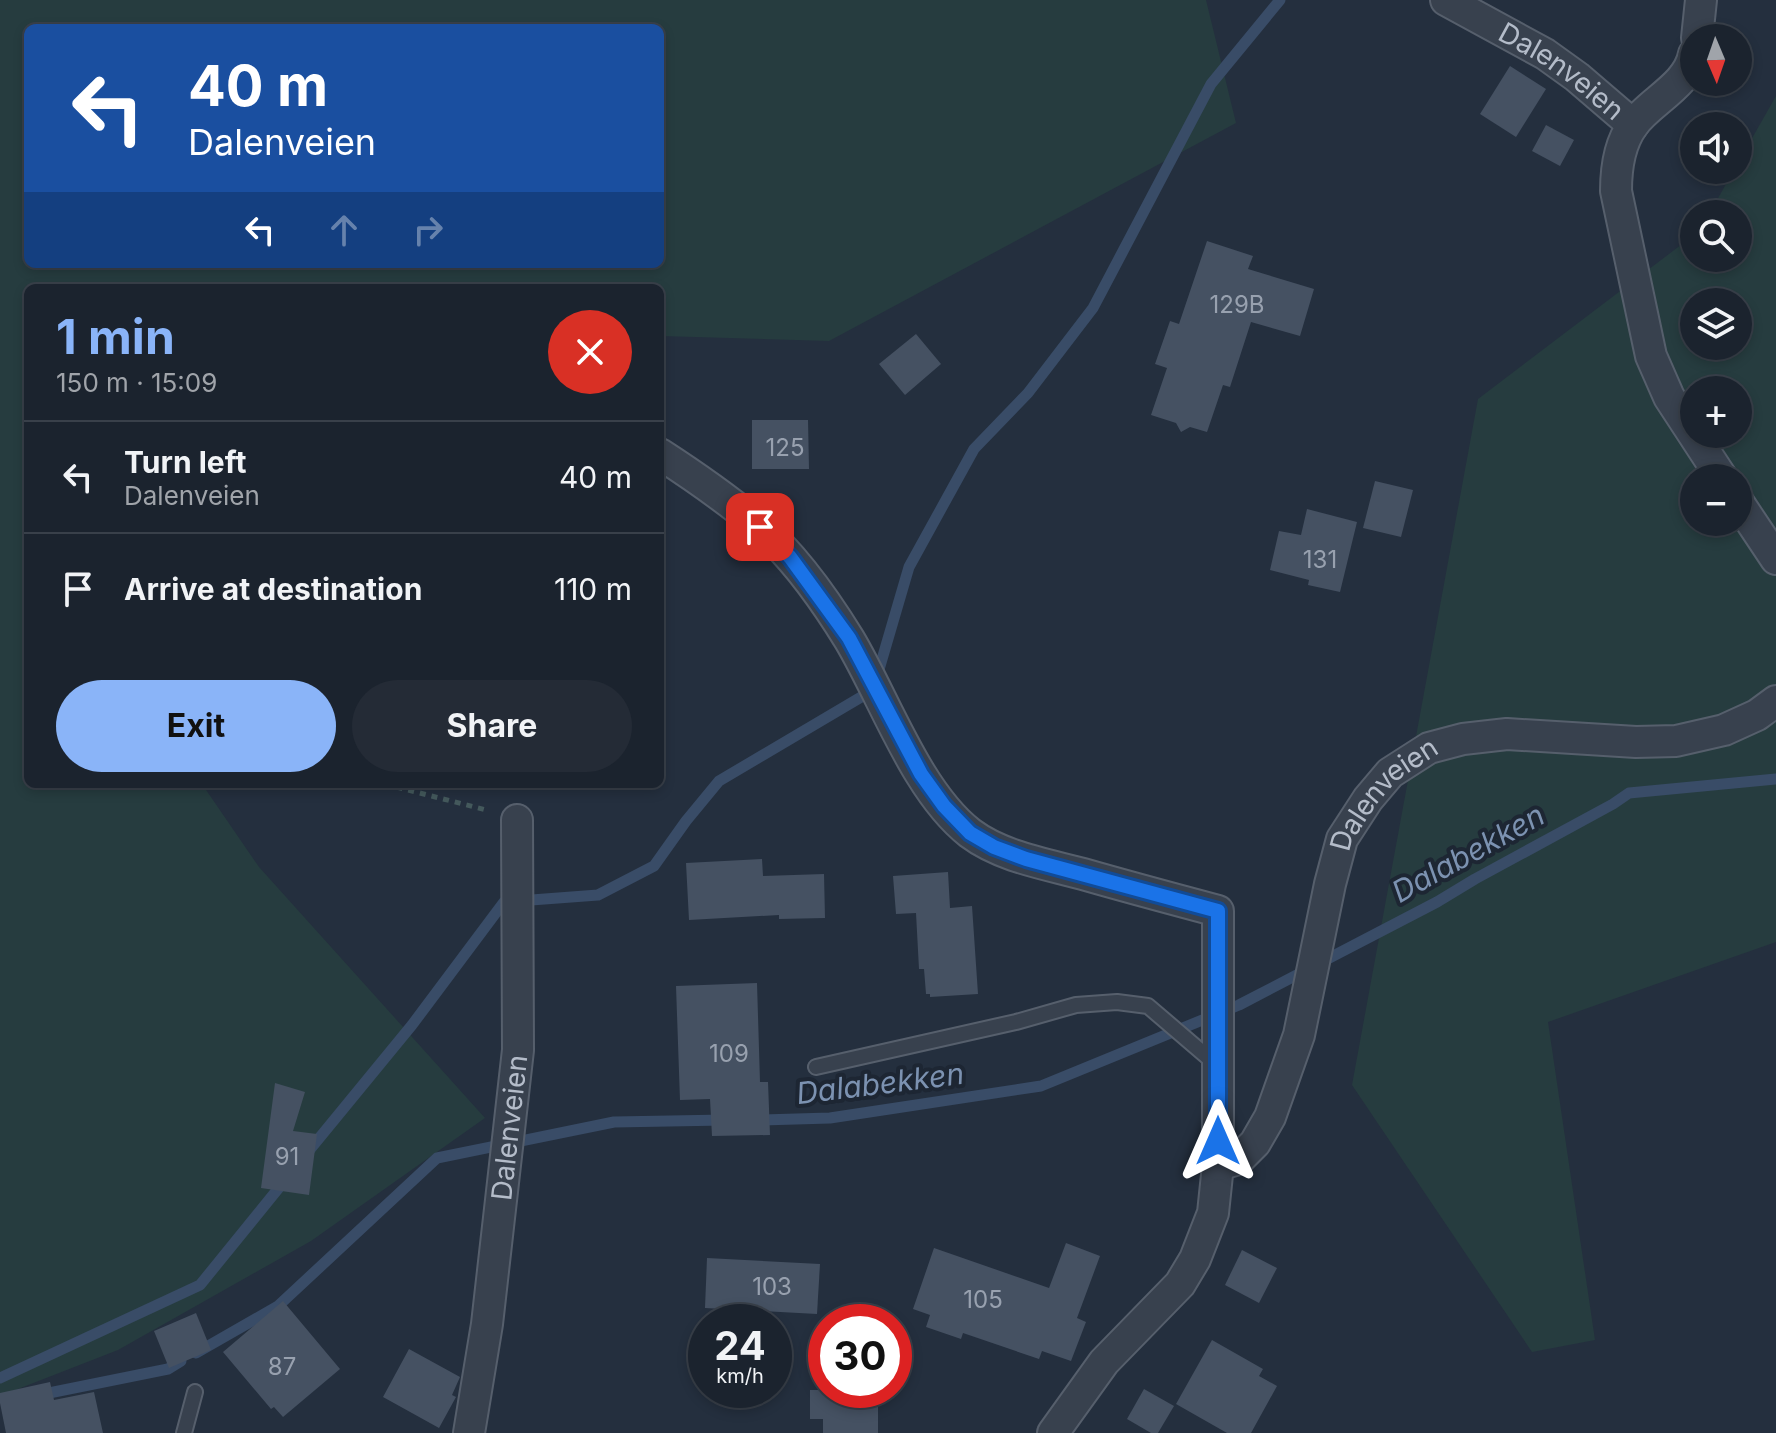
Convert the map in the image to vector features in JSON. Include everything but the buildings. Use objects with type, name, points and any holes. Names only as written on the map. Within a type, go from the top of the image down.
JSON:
[{"type":"street","name":"Dalenveien","points":[[1446,0],[1545,54],[1633,125]]},
{"type":"street","points":[[1698,24],[1701,0]]},
{"type":"street","name":"Dalenveien","points":[[1680,80],[1633,125],[1616,165],[1616,191],[1651,356],[1669,397],[1713,464]]},
{"type":"street","points":[[664,457],[722,496],[790,557],[849,638],[921,774],[944,806],[970,833],[994,847],[1026,859],[1218,911],[1218,1165],[1213,1213],[1195,1259],[1180,1284],[1104,1362],[1053,1433]]},
{"type":"street","points":[[1752,523],[1776,559]]},
{"type":"street","name":"Dalenveien","points":[[1218,1165],[1239,1159],[1255,1143],[1270,1117],[1299,1035],[1342,839],[1368,799],[1390,773],[1429,748],[1463,739],[1507,734],[1636,742],[1676,741],[1724,730],[1757,715],[1776,701]]},
{"type":"street","name":"Dalenveien","points":[[469,1433],[487,1324],[518,1050],[517,820]]},
{"type":"lane","points":[[816,1067],[1016,1022],[1076,1005],[1117,1002],[1148,1006],[1218,1066]]},
{"type":"lane","points":[[184,1433],[195,1392]]},
{"type":"path","points":[[402,788],[517,820]]},
{"type":"green space","points":[[0,0],[1206,0],[1236,123],[829,341],[664,336],[664,284],[24,284],[24,788],[205,788],[259,867],[485,1118],[311,1241],[118,1350],[0,1396]]},
{"type":"green space","points":[[1776,96],[1776,942],[1548,1022],[1595,1340],[1532,1352],[1352,1085],[1478,399],[1680,246],[1680,272],[1752,272],[1752,200],[1717,200],[1726,184],[1752,184],[1752,138]]},
{"type":"waterway","points":[[307,1153],[412,1025],[504,902],[598,895],[654,866],[719,781],[873,690],[909,567],[974,449],[1028,393],[1093,308],[1211,84],[1280,0]]},
{"type":"waterway","name":"Dalabekken","points":[[758,1120],[830,1118],[1041,1086],[1239,1005],[1437,902],[1629,793],[1776,779]]},
{"type":"waterway","name":"Dalabekken","points":[[196,1353],[278,1306],[437,1158],[614,1122],[725,1120]]},
{"type":"waterway","points":[[0,1378],[200,1285],[286,1179]]},
{"type":"waterway","name":"Dalabekken","points":[[39,1395],[168,1369],[181,1361]]},
{"type":"route","points":[[760,527],[790,557],[849,638],[921,774],[944,806],[970,833],[994,847],[1026,859],[1218,911],[1218,1141]]}]
